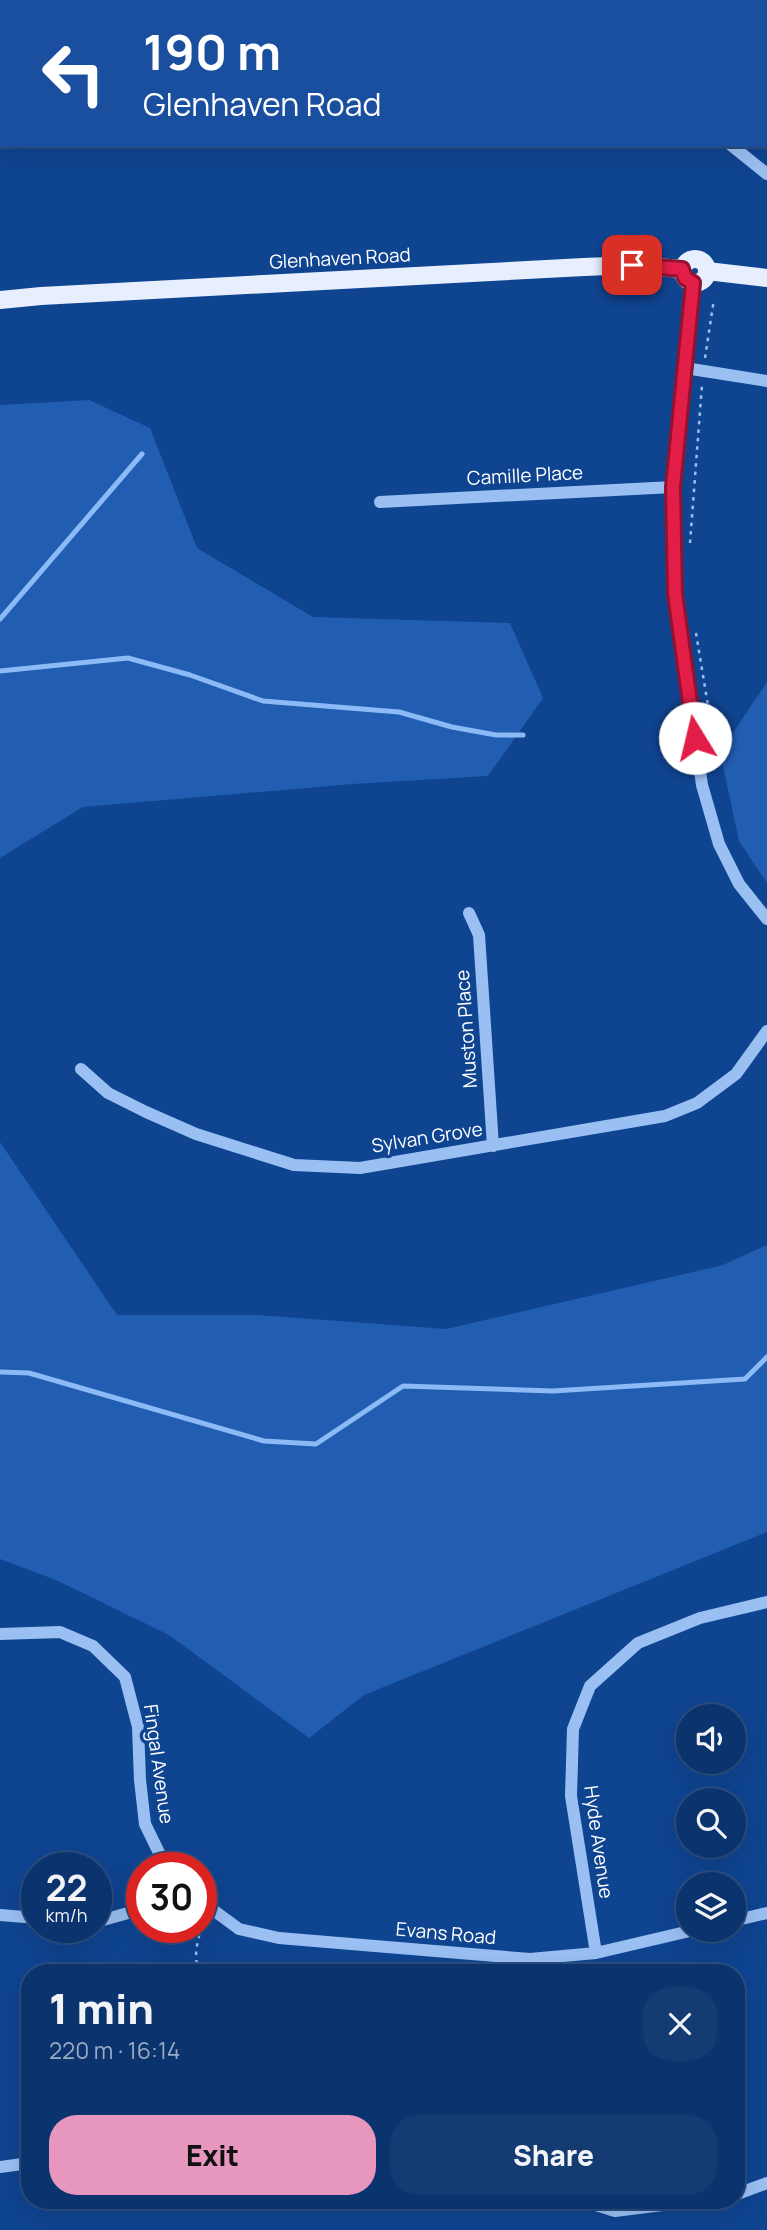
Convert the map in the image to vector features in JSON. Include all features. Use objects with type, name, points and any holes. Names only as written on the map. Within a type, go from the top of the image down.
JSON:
[{"type":"main road","name":"Glenhaven Road","points":[[0,300],[404,275],[632,265],[688,276],[687,261],[695,258],[704,263],[707,271],[767,278]]},
{"type":"street","points":[[733,147],[767,174]]},
{"type":"street","points":[[688,276],[685,368],[673,487],[675,594],[702,785],[719,844],[739,884],[767,919]]},
{"type":"street","points":[[685,368],[767,381]]},
{"type":"street","name":"Camille Place","points":[[380,502],[673,487]]},
{"type":"street","name":"Muston Place","points":[[469,913],[479,935],[494,1146]]},
{"type":"street","name":"Sylvan Grove","points":[[81,1069],[108,1094],[197,1134],[295,1166],[360,1168],[665,1116],[697,1103],[736,1074],[767,1031]]},
{"type":"street","name":"Hyde Avenue","points":[[596,1953],[571,1796],[573,1729],[590,1686],[638,1643],[700,1618],[767,1602]]},
{"type":"street","name":"Fingal Avenue","points":[[0,1634],[60,1632],[93,1646],[125,1677],[138,1727],[145,1824],[159,1852]]},
{"type":"street","name":"Evans Road","points":[[217,1913],[239,1929],[279,1938],[530,1959],[596,1953],[676,1934]]},
{"type":"street","points":[[746,1918],[767,1913]]},
{"type":"street","points":[[0,1915],[21,1917]]},
{"type":"street","points":[[0,2167],[21,2164]]},
{"type":"street","points":[[745,2191],[767,2183]]},
{"type":"street","points":[[609,2209],[631,2209]]},
{"type":"path","points":[[690,544],[704,371],[714,299]]},
{"type":"path","points":[[696,633],[711,724],[715,730],[714,740]]},
{"type":"path","points":[[197,1964],[198,1943]]},
{"type":"shaded area","points":[[89,400],[150,428],[197,548],[313,617],[510,623],[543,698],[488,776],[353,784],[83,807],[0,858],[0,405]]},
{"type":"shaded area","points":[[767,682],[767,883],[739,841],[720,752]]},
{"type":"shaded area","points":[[0,1142],[117,1315],[258,1315],[446,1329],[723,1265],[767,1245],[767,1532],[364,1695],[309,1738],[169,1635],[56,1580],[0,1559]]},
{"type":"waterway","points":[[0,619],[142,454]]},
{"type":"waterway","points":[[0,671],[128,658],[190,675],[263,701],[399,712],[452,727],[496,735],[523,735]]},
{"type":"waterway","points":[[0,1372],[29,1373],[264,1441],[316,1444],[403,1386],[553,1391],[745,1379],[767,1357]]},
{"type":"route","points":[[632,265],[682,269],[685,278],[693,283],[673,487],[675,594],[695,738]]}]
